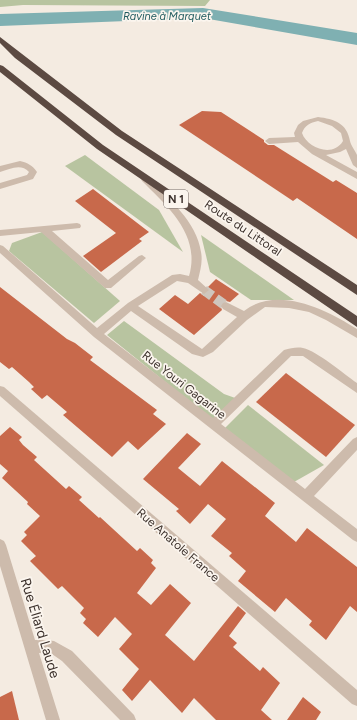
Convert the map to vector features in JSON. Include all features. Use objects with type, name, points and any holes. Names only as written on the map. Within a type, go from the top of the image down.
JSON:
[{"type":"highway","name":"Route du Littoral","points":[[0,39],[18,56],[88,111],[357,291]]},
{"type":"highway","name":"Route du Littoral","points":[[0,68],[64,120],[143,177],[237,239],[357,322]]},
{"type":"street","points":[[357,164],[347,142],[348,136],[342,126],[335,122],[310,120],[299,128],[299,139],[306,147],[357,176]]},
{"type":"street","points":[[269,141],[299,139]]},
{"type":"street","points":[[306,147],[314,150],[330,152],[338,150],[347,142]]},
{"type":"street","points":[[0,170],[20,164],[28,166],[33,172],[30,177],[0,186]]},
{"type":"street","points":[[143,177],[182,219],[190,234],[196,250],[197,264],[193,280]]},
{"type":"street","points":[[0,233],[77,226]]},
{"type":"street","points":[[43,229],[108,285],[142,258]]},
{"type":"street","name":"Rue Youri Gagarine","points":[[0,248],[97,334],[357,536]]},
{"type":"street","points":[[97,334],[131,306],[175,277],[184,277],[193,280],[204,290]]},
{"type":"street","points":[[131,306],[196,351],[203,353],[210,349],[244,316],[263,304],[286,304],[312,308],[339,322],[357,334]]},
{"type":"street","points":[[226,306],[244,316]]},
{"type":"street","points":[[213,424],[288,353],[292,352],[306,353],[357,389]]},
{"type":"street","name":"Rue Anatole France","points":[[0,390],[357,699]]},
{"type":"street","points":[[306,496],[357,442]]},
{"type":"street","name":"Rue Éliard Laude","points":[[0,545],[52,720]]},
{"type":"street","points":[[31,647],[48,645],[57,648],[67,656],[129,720]]},
{"type":"green space","points":[[0,0],[210,0],[205,6],[23,5],[0,7]]},
{"type":"green space","points":[[85,155],[159,210],[183,252],[65,166]]},
{"type":"green space","points":[[42,232],[120,301],[94,323],[9,251],[12,243]]},
{"type":"green space","points":[[201,235],[294,300],[251,300],[210,272]]},
{"type":"green space","points":[[124,321],[224,394],[238,399],[214,421],[107,335]]},
{"type":"green space","points":[[248,405],[324,465],[294,482],[224,429]]},
{"type":"building","points":[[202,111],[221,112],[264,140],[264,142],[268,145],[274,145],[333,182],[336,180],[357,193],[357,239],[297,198],[293,201],[179,125]]},
{"type":"building","points":[[93,189],[149,232],[139,239],[142,241],[101,272],[83,256],[116,233],[75,201]]},
{"type":"building","points":[[216,279],[239,294],[230,302],[222,302],[220,305],[222,310],[194,335],[159,309],[175,295],[188,304],[200,293],[204,296],[210,291],[208,287]]},
{"type":"building","points":[[0,287],[67,339],[75,343],[93,357],[90,360],[157,410],[153,414],[166,424],[138,450],[128,441],[112,457],[63,415],[67,412],[47,395],[42,399],[31,389],[34,387],[12,367],[9,369],[0,362]]},
{"type":"building","points":[[286,373],[355,425],[326,457],[256,402]]},
{"type":"building","points":[[10,427],[22,437],[19,440],[23,445],[37,457],[34,460],[66,489],[69,486],[82,497],[79,500],[137,551],[140,548],[153,560],[151,563],[156,568],[137,593],[151,605],[170,584],[191,603],[165,635],[194,661],[238,606],[246,613],[229,636],[237,643],[233,647],[260,671],[263,667],[280,683],[261,710],[272,720],[216,720],[194,698],[182,713],[150,680],[132,701],[122,690],[139,669],[119,649],[132,634],[115,617],[98,637],[83,623],[86,619],[80,613],[84,608],[62,586],[58,589],[30,561],[36,556],[21,541],[27,535],[24,532],[40,516],[27,504],[28,502],[2,478],[8,471],[0,464],[0,436]]},
{"type":"building","points":[[187,433],[201,444],[178,468],[200,486],[222,461],[275,503],[265,516],[296,542],[307,528],[357,567],[357,612],[350,606],[326,640],[309,625],[312,621],[286,598],[275,612],[238,581],[246,571],[229,556],[232,553],[211,536],[226,519],[208,504],[190,524],[176,511],[179,509],[143,479]]},
{"type":"building","points":[[12,691],[19,720],[0,720],[0,697]]},
{"type":"building","points":[[303,697],[321,712],[316,720],[287,720]]},
{"type":"waterway","name":"Ravine à Marquet","points":[[0,20],[203,13],[357,39]]},
{"type":"tunnel","points":[[204,290],[226,306]]}]
